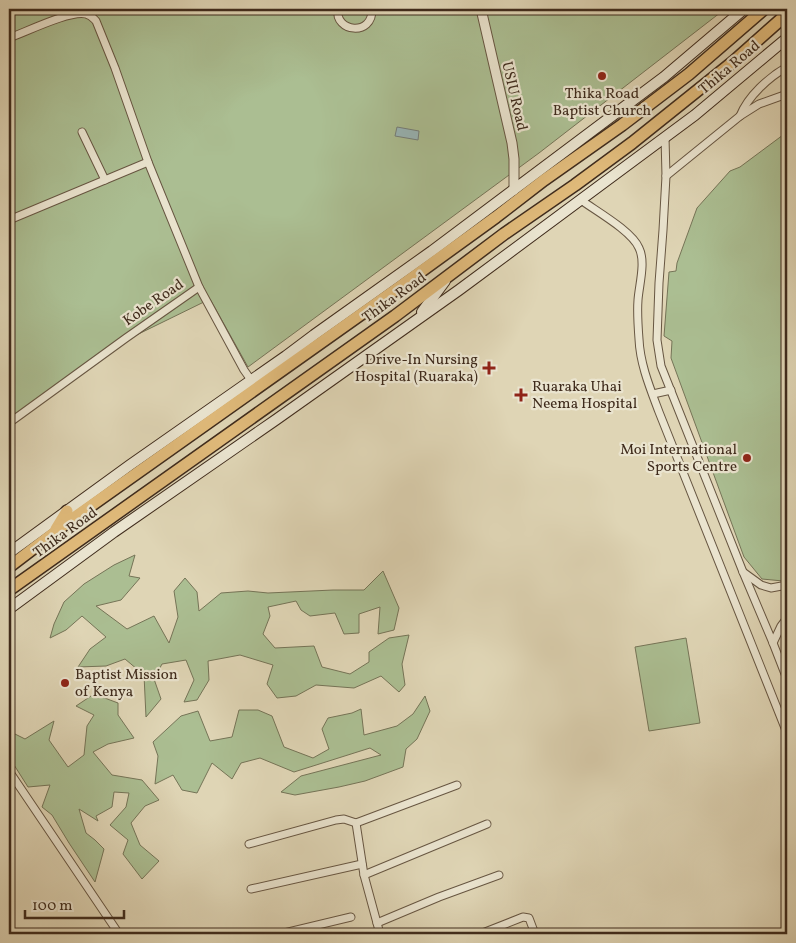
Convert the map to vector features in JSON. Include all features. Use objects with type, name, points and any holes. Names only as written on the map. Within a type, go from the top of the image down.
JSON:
[{"type":"highway","name":"Thika Road","points":[[9,567],[52,534],[622,125],[689,74],[764,9]]},
{"type":"highway","name":"Thika Road","points":[[9,590],[386,322],[504,234],[632,143],[733,62],[787,14]]},
{"type":"highway","points":[[52,534],[66,511]]},
{"type":"main road","name":"Thika Road","points":[[9,553],[432,251],[664,77],[744,9]]},
{"type":"main road","name":"Thika Road","points":[[9,609],[114,532],[458,290],[581,200],[695,115],[787,38]]},
{"type":"main road","points":[[417,319],[448,276]]},
{"type":"street","points":[[338,9],[337,13],[341,22],[346,26],[362,28],[367,24],[372,15],[372,9]]},
{"type":"street","name":"USIU Road","points":[[481,9],[512,143],[514,190]]},
{"type":"street","name":"Kobe Road","points":[[9,38],[61,18],[81,14],[90,16],[96,21],[115,68],[148,162],[199,286],[9,423]]},
{"type":"street","points":[[740,116],[750,97],[787,67]]},
{"type":"street","points":[[666,176],[740,116],[758,104],[787,94]]},
{"type":"street","points":[[82,132],[105,180]]},
{"type":"street","points":[[665,137],[664,230],[658,283],[657,340],[661,366],[787,679]]},
{"type":"street","points":[[9,220],[148,162]]},
{"type":"street","points":[[581,200],[622,228],[635,240],[640,248],[642,273],[638,302],[639,340],[643,368],[658,412],[787,733]]},
{"type":"street","points":[[199,286],[251,380]]},
{"type":"street","points":[[652,394],[671,390]]},
{"type":"street","points":[[743,572],[761,585],[771,588],[787,585]]},
{"type":"street","points":[[773,643],[787,618]]},
{"type":"street","points":[[9,771],[119,934]]},
{"type":"street","points":[[249,844],[336,820],[344,820],[356,824],[456,786]]},
{"type":"street","points":[[356,824],[364,875],[380,934]]},
{"type":"street","points":[[364,875],[487,824]]},
{"type":"street","points":[[251,889],[362,864]]},
{"type":"street","points":[[377,923],[499,875]]},
{"type":"street","points":[[280,934],[351,917]]},
{"type":"street","points":[[480,934],[523,917],[529,918],[535,934]]},
{"type":"street","points":[[313,926],[314,934]]},
{"type":"green space","points":[[9,9],[725,9],[539,153],[248,367],[210,299],[116,345],[9,427]]},
{"type":"green space","name":"Moi International Sports Centre","points":[[787,132],[787,591],[783,581],[762,579],[744,557],[671,358],[672,341],[664,336],[669,272],[676,271],[677,263],[697,208],[730,171],[740,167]]},
{"type":"green space","points":[[135,555],[129,576],[140,578],[121,600],[96,606],[127,629],[154,616],[169,643],[178,617],[174,591],[185,578],[197,592],[199,611],[221,593],[364,590],[383,571],[399,608],[394,630],[378,634],[380,607],[359,614],[359,633],[344,634],[335,613],[310,616],[301,610],[296,601],[268,607],[270,616],[263,634],[275,648],[314,646],[322,667],[350,674],[369,662],[369,652],[389,638],[409,635],[402,664],[405,685],[399,692],[381,676],[354,688],[316,685],[296,696],[277,698],[267,684],[273,665],[240,655],[208,661],[209,680],[197,700],[184,702],[194,680],[186,660],[162,664],[154,679],[161,699],[146,717],[144,675],[125,659],[106,666],[78,667],[90,649],[106,637],[82,616],[66,630],[50,638],[64,602],[84,584],[114,565]]},
{"type":"green space","points":[[686,638],[700,723],[649,731],[635,647]]},
{"type":"green space","points":[[94,694],[118,703],[118,715],[134,738],[108,744],[93,752],[112,775],[142,780],[159,800],[145,806],[131,823],[140,845],[159,861],[142,879],[123,854],[128,840],[110,825],[126,807],[129,793],[114,792],[112,807],[96,816],[98,821],[79,809],[86,833],[104,849],[95,882],[52,815],[42,807],[50,785],[28,787],[9,757],[9,731],[25,739],[54,721],[49,740],[68,767],[84,755],[87,726],[94,715],[76,706]]},
{"type":"green space","points":[[425,696],[430,711],[417,739],[406,749],[403,767],[365,781],[295,795],[281,792],[301,776],[381,755],[370,748],[294,772],[260,758],[241,763],[232,779],[212,763],[197,793],[182,790],[173,775],[155,784],[158,756],[153,742],[181,716],[198,711],[210,741],[232,737],[239,710],[258,710],[272,716],[284,747],[313,758],[329,749],[322,729],[328,718],[361,709],[364,735],[397,726],[413,714]]},
{"type":"water","points":[[397,127],[419,131],[418,140],[395,136]]},
{"type":"place","name":"Thika Road Baptist Church","points":[[602,76]]},
{"type":"place","name":"Drive-In Nursing Hospital (Ruaraka)","points":[[489,368]]},
{"type":"place","name":"Ruaraka Uhai Neema Hospital","points":[[521,395]]},
{"type":"place","name":"Moi International Sports Centre","points":[[747,458]]},
{"type":"place","name":"Baptist Mission of Kenya","points":[[65,683]]}]
